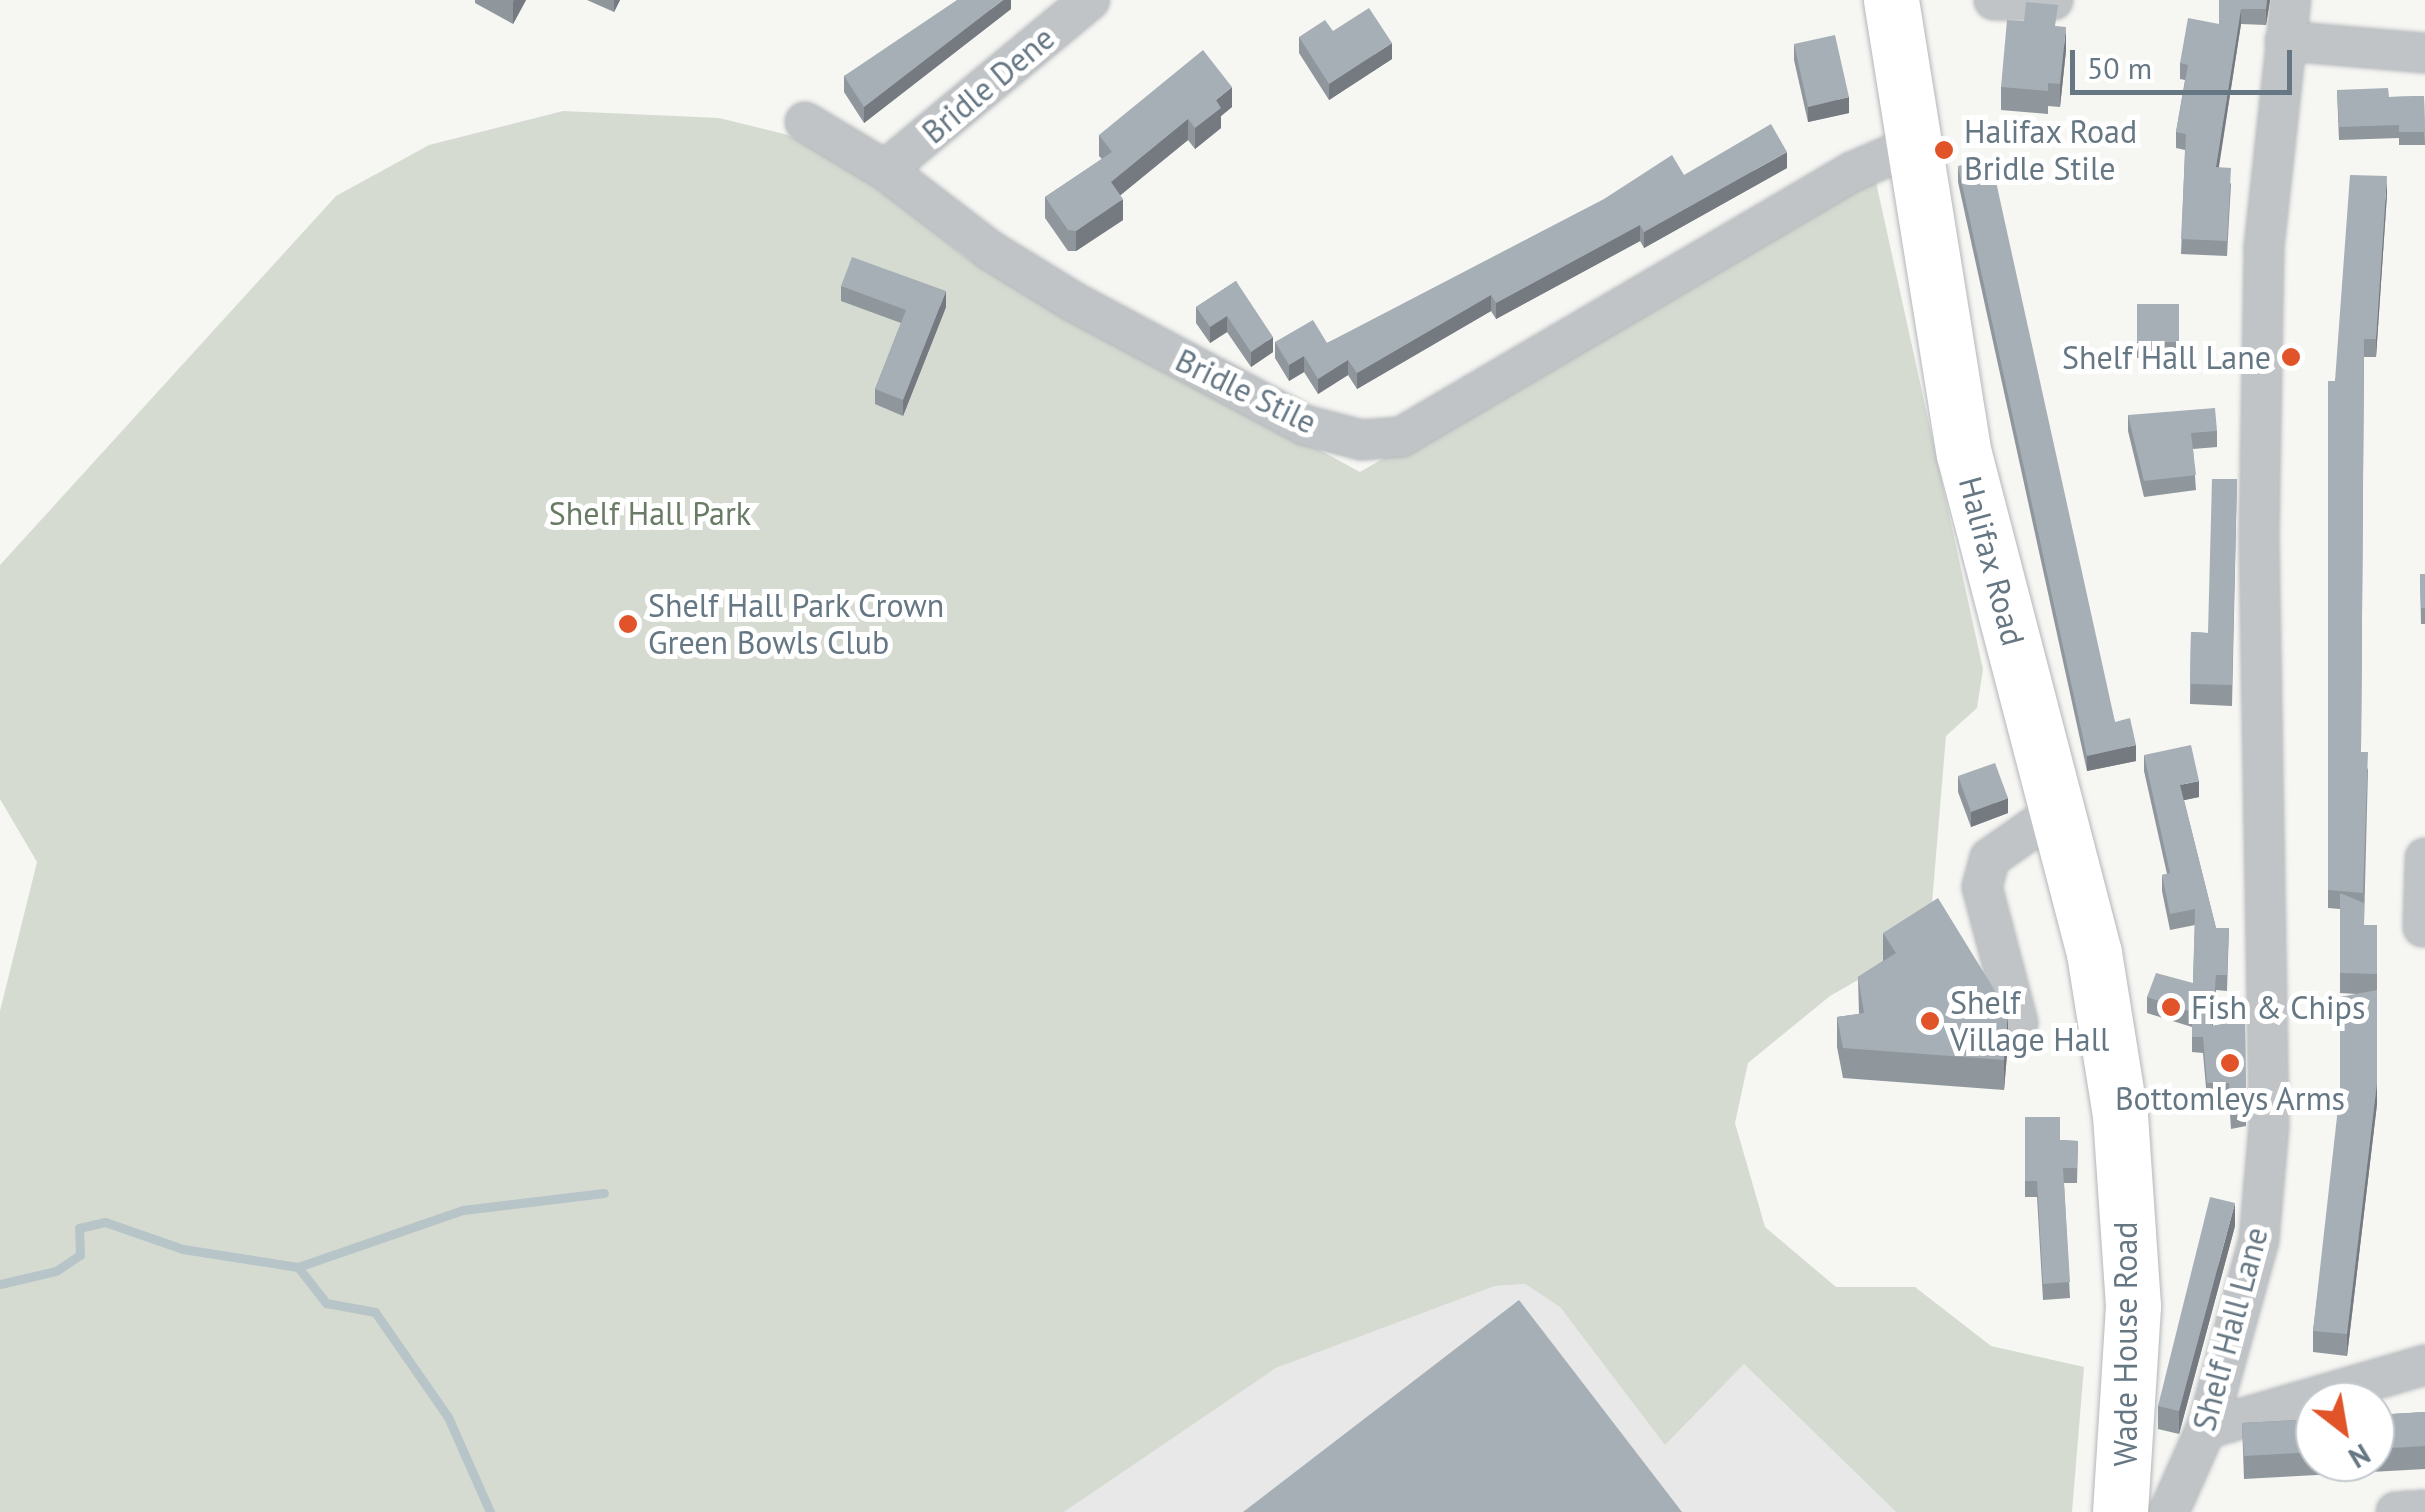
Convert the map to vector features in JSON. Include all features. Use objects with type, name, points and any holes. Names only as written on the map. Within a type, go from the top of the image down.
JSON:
[{"type":"highway","name":"Halifax Road","points":[[1891,0],[1964,454],[2094,953],[2120,1116]]},
{"type":"highway","name":"Wade House Road","points":[[2120,1116],[2133,1306],[2120,1512]]},
{"type":"street","name":"Bridle Dene","points":[[885,170],[1090,0]]},
{"type":"street","points":[[1994,0],[2053,0]]},
{"type":"street","name":"Shelf Hall Lane","points":[[2168,1512],[2206,1429],[2259,1240],[2268,1126],[2259,499],[2264,248],[2291,0]]},
{"type":"street","points":[[2285,41],[2425,53]]},
{"type":"street","name":"Bridle Stile","points":[[805,122],[885,170],[991,252],[1074,302],[1304,425],[1361,440],[1401,438],[1852,172],[1914,145]]},
{"type":"street","points":[[2018,1024],[1982,887],[1990,858],[2057,812]]},
{"type":"street","points":[[2423,927],[2425,858]]},
{"type":"street","points":[[2206,1429],[2425,1365]]},
{"type":"street","points":[[2396,1512],[2425,1510]]},
{"type":"shaded area","points":[[1525,1284],[1560,1307],[1665,1444],[1744,1364],[1896,1512],[1064,1512],[1276,1368],[1495,1286]]},
{"type":"green space","name":"Shelf Hall Park","points":[[563,111],[719,118],[788,135],[867,177],[967,258],[1360,472],[1874,173],[1983,669],[1977,708],[1946,736],[1929,939],[1830,996],[1748,1063],[1735,1123],[1765,1227],[1836,1287],[1915,1287],[1991,1346],[2084,1367],[2072,1512],[1896,1512],[1744,1364],[1665,1445],[1560,1307],[1525,1284],[1495,1286],[1276,1368],[1064,1512],[0,1512],[0,1011],[37,862],[0,799],[0,565],[336,196],[429,145]]},
{"type":"building","points":[[957,0],[1003,0],[864,107],[844,76]]},
{"type":"building","points":[[2219,0],[2267,0],[2266,9],[2241,9],[2216,167],[2231,168],[2227,241],[2181,239],[2186,134],[2176,132],[2188,65],[2180,63],[2188,18],[2219,24]]},
{"type":"building","points":[[2026,2],[2058,5],[2055,26],[2066,27],[2060,84],[2048,83],[2048,91],[2001,87],[2007,20],[2024,21]]},
{"type":"building","points":[[1369,8],[1392,43],[1329,84],[1299,37],[1325,20],[1333,31]]},
{"type":"building","points":[[1835,35],[1849,97],[1808,107],[1794,44]]},
{"type":"building","points":[[1203,50],[1232,87],[1216,100],[1221,108],[1195,128],[1188,119],[1111,182],[1123,199],[1076,231],[1068,230],[1045,197],[1112,152],[1099,135]]},
{"type":"building","points":[[2388,88],[2389,97],[2424,96],[2425,132],[2399,132],[2399,125],[2339,127],[2337,90]]},
{"type":"building","points":[[1771,124],[1787,152],[1644,232],[1640,225],[1496,303],[1491,295],[1357,373],[1348,360],[1318,379],[1304,356],[1289,365],[1275,342],[1313,320],[1327,343],[1604,199],[1672,155],[1684,175]]},
{"type":"building","points":[[1991,159],[2115,722],[2130,718],[2136,745],[2087,756],[1958,166]]},
{"type":"building","points":[[2350,175],[2387,176],[2376,339],[2364,339],[2361,752],[2368,752],[2363,893],[2328,890],[2328,381],[2335,381]]},
{"type":"building","points":[[852,257],[946,291],[903,400],[875,389],[906,310],[841,286]]},
{"type":"building","points":[[1236,281],[1273,337],[1251,352],[1227,316],[1210,327],[1196,307]]},
{"type":"building","points":[[2137,304],[2179,304],[2179,342],[2137,342]]},
{"type":"building","points":[[2215,408],[2217,431],[2191,433],[2196,475],[2144,481],[2128,415]]},
{"type":"building","points":[[2212,479],[2237,479],[2232,685],[2190,684],[2191,632],[2208,633]]},
{"type":"building","points":[[2420,574],[2425,574],[2425,608],[2421,608]]},
{"type":"building","points":[[2191,745],[2199,781],[2180,785],[2216,928],[2229,928],[2227,975],[2216,975],[2212,1026],[2245,1020],[2246,1111],[2231,1113],[2229,1083],[2207,1083],[2203,1037],[2192,1037],[2192,1012],[2147,997],[2156,973],[2193,983],[2195,909],[2170,914],[2162,875],[2170,873],[2144,755]]},
{"type":"building","points":[[1995,763],[2008,798],[1971,812],[1958,776]]},
{"type":"building","points":[[2340,893],[2364,903],[2364,925],[2377,925],[2377,974],[2340,973]]},
{"type":"building","name":"Shelf Village Hall","points":[[1938,898],[2008,1012],[2004,1060],[1843,1048],[1837,1017],[1864,1013],[1858,977],[1896,953],[1883,933]]},
{"type":"building","points":[[2377,990],[2377,1083],[2347,1334],[2313,1331],[2340,1090],[2340,997]]},
{"type":"building","points":[[2025,1117],[2060,1117],[2060,1140],[2078,1141],[2077,1168],[2063,1168],[2070,1282],[2043,1284],[2037,1181],[2025,1181]]},
{"type":"building","points":[[2210,1197],[2235,1203],[2179,1411],[2158,1406]]},
{"type":"building","points":[[1519,1300],[1682,1512],[1243,1512]]},
{"type":"building","points":[[2425,1412],[2425,1446],[2395,1448],[2395,1414]]},
{"type":"building","points":[[2295,1420],[2295,1453],[2244,1456],[2242,1423]]},
{"type":"waterway","points":[[298,1267],[463,1210],[604,1193]]},
{"type":"waterway","points":[[0,1284],[56,1271],[80,1255],[79,1228],[105,1222],[183,1249],[298,1267],[326,1303],[375,1312],[448,1417],[490,1512]]},
{"type":"place","name":"Halifax Road Bridle Stile","points":[[1944,150]]},
{"type":"place","name":"Shelf Hall Lane","points":[[2291,357]]},
{"type":"place","name":"Shelf Hall Park Crown Green Bowls Club","points":[[628,624]]},
{"type":"place","name":"Fish & Chips","points":[[2171,1007]]},
{"type":"place","name":"Shelf Village Hall","points":[[1930,1021]]},
{"type":"place","name":"Bottomleys Arms","points":[[2230,1063]]}]
